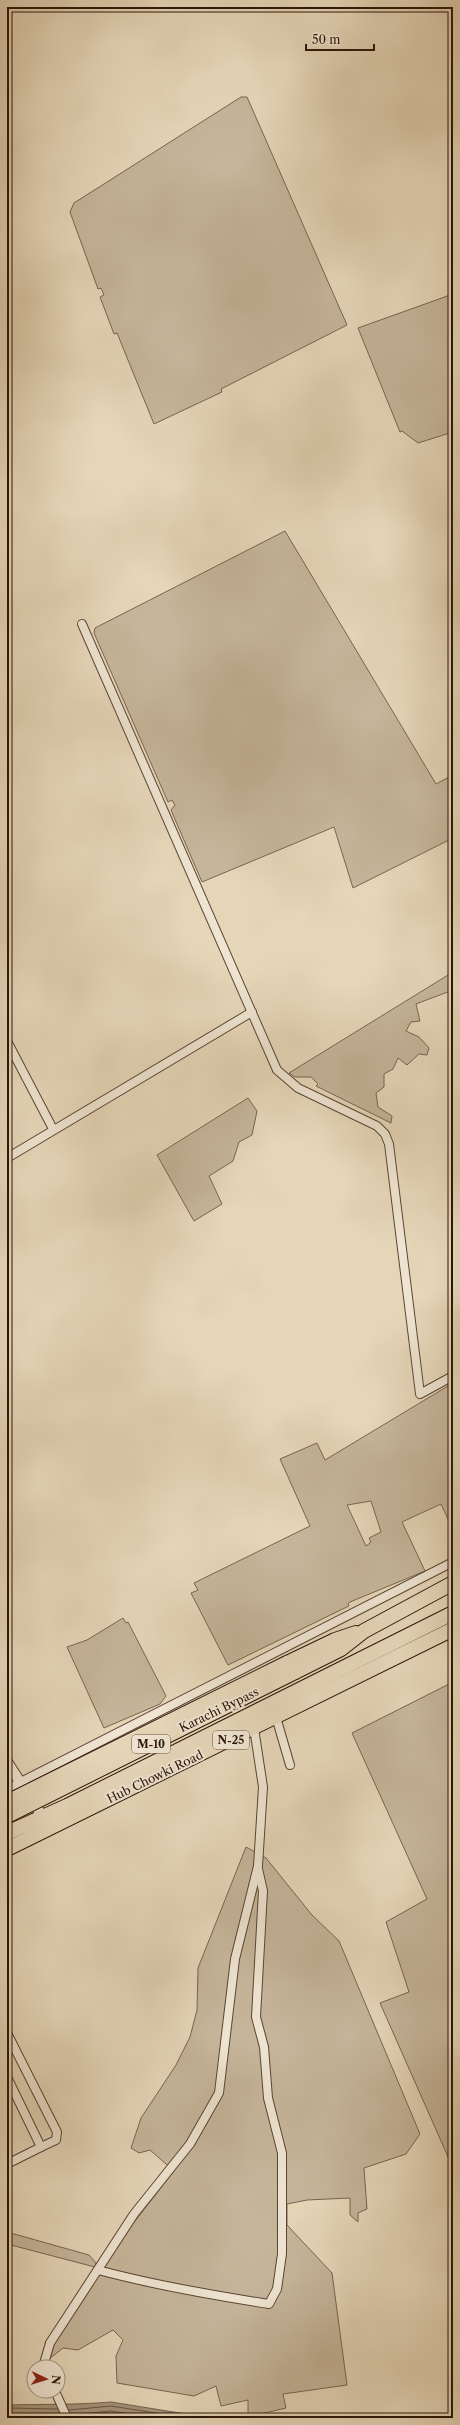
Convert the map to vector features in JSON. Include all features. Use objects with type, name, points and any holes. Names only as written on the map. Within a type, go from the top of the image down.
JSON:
[{"type":"highway","name":"Karachi Bypass","points":[[7,1816],[291,1668],[335,1640],[364,1631],[453,1583]]},
{"type":"highway","points":[[7,1832],[46,1822],[453,1613]]},
{"type":"highway","name":"Hub Chowki Road","points":[[7,1849],[46,1822],[254,1728],[453,1629]]},
{"type":"highway","name":"Karachi Bypass","points":[[7,1802],[291,1668]]},
{"type":"street","points":[[82,624],[277,1070],[298,1088],[377,1126],[385,1134],[389,1144],[420,1394],[453,1376]]},
{"type":"street","points":[[7,1158],[252,1012]]},
{"type":"street","points":[[7,1041],[54,1129]]},
{"type":"street","points":[[7,1789],[453,1562]]},
{"type":"street","points":[[276,1717],[290,1764]]},
{"type":"street","points":[[45,2359],[50,2343],[134,2214],[190,2144],[219,2093],[235,1959],[258,1866],[263,1787],[254,1728]]},
{"type":"street","points":[[7,1762],[19,1783],[46,1822]]},
{"type":"street","points":[[98,2270],[142,2281],[241,2300],[269,2304],[275,2296],[282,2254],[282,2153],[268,2098],[264,2047],[256,2017],[263,1891],[258,1866]]},
{"type":"street","points":[[7,2033],[57,2132],[56,2140],[7,2164]]},
{"type":"street","points":[[7,2077],[41,2147]]},
{"type":"street","points":[[59,2399],[67,2418]]},
{"type":"shaded area","points":[[241,97],[247,97],[347,325],[221,389],[222,392],[154,424],[117,333],[114,334],[100,297],[104,295],[101,288],[98,289],[70,212],[74,203]]},
{"type":"shaded area","points":[[453,294],[453,432],[418,443],[402,431],[400,432],[358,328]]},
{"type":"shaded area","points":[[285,531],[436,784],[453,775],[453,838],[353,888],[334,827],[202,882],[171,810],[175,805],[172,800],[168,802],[94,633],[95,628]]},
{"type":"shaded area","points":[[453,972],[453,990],[416,1004],[420,1021],[411,1022],[406,1031],[419,1037],[429,1048],[427,1055],[419,1054],[407,1065],[398,1058],[393,1069],[384,1074],[384,1087],[376,1093],[378,1107],[392,1116],[391,1123],[316,1086],[318,1084],[311,1077],[295,1077],[289,1073]]},
{"type":"shaded area","points":[[248,1098],[257,1111],[252,1135],[239,1142],[233,1161],[209,1176],[222,1204],[194,1221],[157,1155]]},
{"type":"shaded area","points":[[453,1383],[453,1530],[441,1504],[402,1522],[425,1571],[350,1602],[348,1604],[349,1606],[228,1665],[191,1593],[198,1590],[194,1583],[310,1526],[280,1459],[317,1443],[325,1460]],"holes":[[[371,1501],[381,1532],[369,1538],[371,1542],[366,1546],[347,1505]]]},
{"type":"shaded area","points":[[123,1618],[126,1623],[128,1622],[166,1696],[160,1704],[104,1728],[67,1647],[87,1640]]},
{"type":"shaded area","points":[[453,1682],[453,2168],[380,2003],[409,1992],[386,1922],[427,1899],[352,1733]]},
{"type":"shaded area","points":[[246,1847],[266,1858],[312,1915],[339,1941],[420,2134],[406,2154],[364,2168],[367,2209],[358,2213],[358,2222],[350,2215],[350,2198],[307,2200],[287,2204],[287,2225],[332,2273],[347,2385],[283,2394],[286,2408],[248,2417],[248,2400],[221,2406],[216,2386],[194,2396],[117,2383],[116,2356],[123,2340],[113,2330],[78,2350],[63,2348],[49,2359],[51,2348],[132,2225],[174,2171],[150,2150],[139,2153],[131,2148],[141,2118],[176,2065],[190,2037],[197,2010],[198,1968]]},
{"type":"shaded area","points":[[7,2232],[89,2255],[96,2263],[95,2267],[7,2244]]},
{"type":"water","points":[[111,2402],[211,2418],[7,2418],[7,2405]]}]
